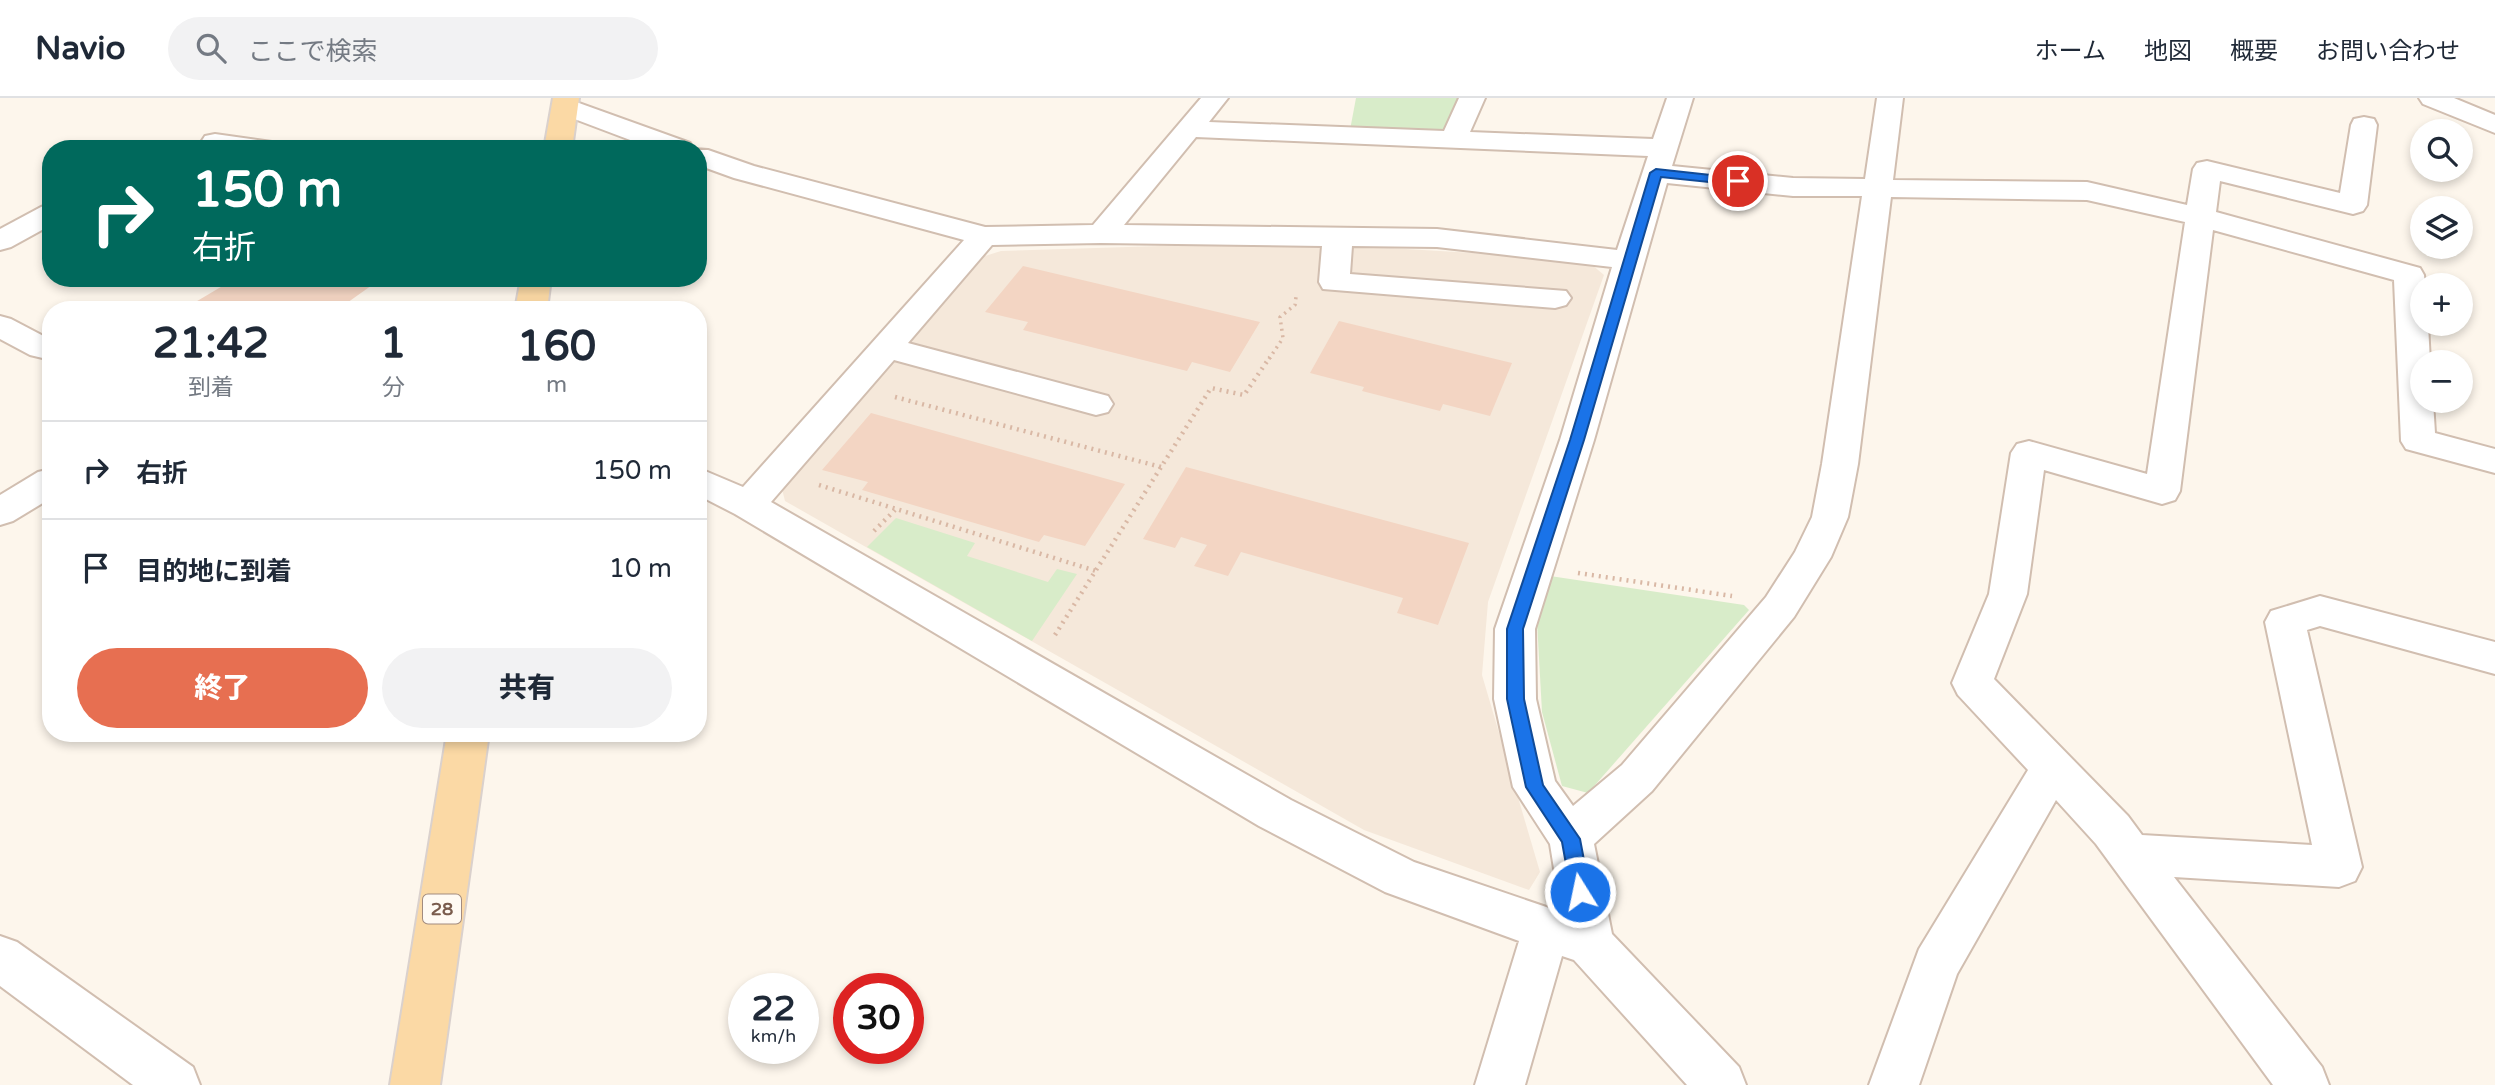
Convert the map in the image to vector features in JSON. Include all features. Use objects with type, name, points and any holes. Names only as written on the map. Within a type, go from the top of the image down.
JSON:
[{"type":"main road","points":[[559,140],[565,102]]},
{"type":"main road","name":"28","points":[[415,1085],[467,742]]},
{"type":"street","points":[[1101,234],[1214,98]]},
{"type":"street","points":[[1453,140],[1472,98]]},
{"type":"street","points":[[1500,1085],[1568,937],[1571,839],[1535,787],[1515,699],[1515,629],[1577,440],[1629,260],[1680,98]]},
{"type":"street","points":[[1882,98],[1906,98]]},
{"type":"street","points":[[1571,839],[1591,817],[1637,778],[1782,604],[1812,556],[1830,517],[1840,464],[1890,98]]},
{"type":"street","points":[[2432,98],[2495,125]]},
{"type":"street","points":[[565,102],[658,140]]},
{"type":"street","points":[[2304,1085],[2112,830],[1972,683],[2008,594],[2029,453],[2162,491],[2207,169],[2353,205],[2364,125]]},
{"type":"street","points":[[1189,129],[1453,140],[1660,160],[1793,187],[2087,191],[2200,217],[2409,275],[2418,441],[2495,461]]},
{"type":"street","points":[[707,159],[744,172],[984,236],[1101,234],[1437,239],[1629,260]]},
{"type":"street","points":[[0,241],[42,219]]},
{"type":"street","points":[[748,505],[984,236]]},
{"type":"street","points":[[1338,237],[1334,282],[1555,298]]},
{"type":"street","points":[[0,326],[42,348]]},
{"type":"street","points":[[886,348],[1096,404]]},
{"type":"street","points":[[707,485],[748,505],[1275,813],[1401,878],[1568,937],[1721,1085]]},
{"type":"street","points":[[0,512],[42,486]]},
{"type":"street","points":[[2130,854],[2339,867],[2285,622],[2320,611],[2495,657]]},
{"type":"street","points":[[1894,1085],[1936,965],[2052,767]]},
{"type":"street","points":[[0,958],[175,1085]]},
{"type":"path","points":[[1033,671],[1211,388],[1244,395],[1283,338],[1280,317],[1295,305],[1305,237]]},
{"type":"path","points":[[893,397],[1161,467]]},
{"type":"path","points":[[816,485],[1096,571]]},
{"type":"path","points":[[1536,566],[1782,604]]},
{"type":"shaded area","points":[[1288,242],[1507,255],[1591,264],[1604,275],[1488,602],[1482,675],[1540,872],[1529,890],[1364,830],[785,501],[782,489],[985,256],[1001,251]]},
{"type":"green space","points":[[1356,98],[1460,98],[1446,128],[1438,135],[1350,130]]},
{"type":"green space","points":[[896,518],[975,543],[967,556],[1048,582],[1057,569],[1077,574],[1032,641],[867,547]]},
{"type":"green space","points":[[1550,576],[1744,605],[1749,610],[1588,793],[1562,786],[1542,712],[1537,622]]},
{"type":"building","points":[[1023,266],[1260,322],[1230,372],[1192,362],[1187,371],[1023,330],[1028,322],[985,312]]},
{"type":"building","points":[[221,287],[369,287],[350,301],[197,301]]},
{"type":"building","points":[[1339,321],[1512,363],[1490,416],[1443,404],[1440,411],[1362,391],[1364,387],[1310,373]]},
{"type":"building","points":[[871,413],[1125,484],[1085,546],[1044,535],[1039,542],[862,490],[868,482],[822,470]]},
{"type":"building","points":[[1186,467],[1469,543],[1438,625],[1397,613],[1403,598],[1241,552],[1228,576],[1194,566],[1207,545],[1181,537],[1175,548],[1143,539]]},
{"type":"route","points":[[1580,892],[1571,839],[1535,787],[1515,699],[1515,629],[1577,440],[1656,173],[1738,181]]}]
